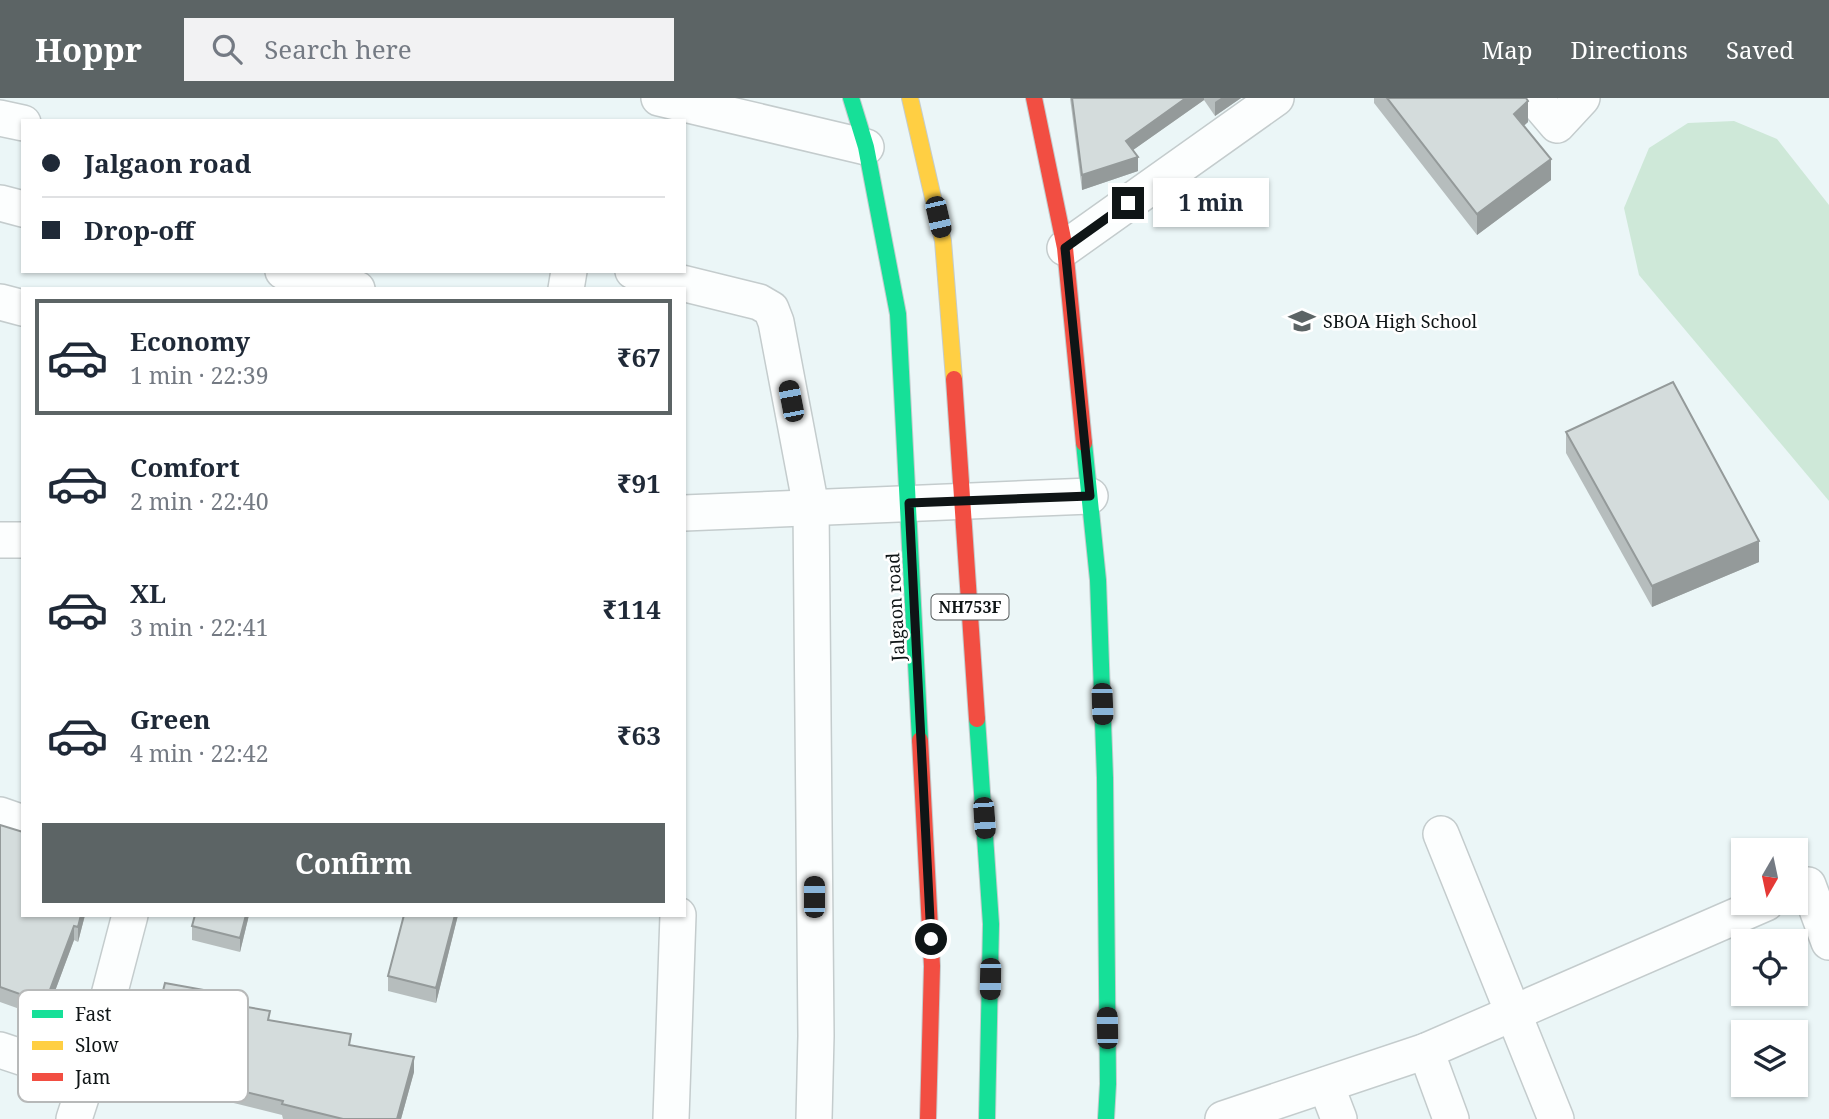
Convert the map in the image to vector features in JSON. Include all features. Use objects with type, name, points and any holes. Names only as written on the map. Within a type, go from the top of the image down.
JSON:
[{"type":"main road","name":"Jalgaon road","points":[[850,98],[866,146],[898,314],[932,967],[928,1119]]},
{"type":"main road","name":"NH753F","points":[[910,98],[943,241],[963,501],[991,924],[987,1119]]},
{"type":"main road","points":[[1034,98],[1065,248],[1098,580],[1105,778],[1108,1070],[1105,1119]]},
{"type":"street","points":[[659,98],[866,146]]},
{"type":"street","points":[[1065,248],[1276,98]]},
{"type":"street","points":[[1534,98],[1557,125],[1582,98]]},
{"type":"street","points":[[0,118],[21,123]]},
{"type":"street","points":[[0,203],[21,208]]},
{"type":"street","points":[[292,273],[349,287]]},
{"type":"street","points":[[641,273],[759,302],[771,309],[776,321],[811,507],[816,1022],[814,1119]]},
{"type":"street","points":[[0,302],[21,307]]},
{"type":"street","points":[[686,513],[1090,496]]},
{"type":"street","points":[[0,816],[21,822]]},
{"type":"street","points":[[1441,834],[1556,1119]]},
{"type":"street","points":[[1811,883],[1829,942]]},
{"type":"street","points":[[1223,1119],[1426,1051],[1739,915]]},
{"type":"street","points":[[110,990],[129,917]]},
{"type":"street","points":[[671,1119],[678,917]]},
{"type":"street","points":[[0,1050],[18,1056]]},
{"type":"street","points":[[1426,1051],[1451,1119]]},
{"type":"street","points":[[1326,1085],[1339,1119]]},
{"type":"street","points":[[74,1119],[80,1102]]},
{"type":"green space","points":[[1734,121],[1777,139],[1829,205],[1829,501],[1639,275],[1624,208],[1649,148],[1688,123]]},
{"type":"building","points":[[1072,98],[1186,98],[1126,141],[1138,157],[1082,175]]},
{"type":"building","points":[[1387,98],[1526,98],[1528,101],[1514,114],[1551,159],[1477,214]]},
{"type":"building","points":[[1673,382],[1759,541],[1652,586],[1566,432]]},
{"type":"building","points":[[0,825],[21,831],[21,917],[80,917],[78,927],[74,926],[50,990],[18,990],[18,993],[0,987]]},
{"type":"building","points":[[194,917],[245,917],[240,938],[192,926]]},
{"type":"building","points":[[403,917],[454,917],[436,988],[388,976]]},
{"type":"building","points":[[165,983],[204,990],[163,990]]},
{"type":"building","points":[[248,1007],[270,1011],[268,1020],[351,1034],[349,1045],[414,1057],[397,1119],[343,1119],[282,1104],[283,1101],[248,1092]]},
{"type":"traffic: fast","points":[[851,98],[866,147],[898,314],[920,740]]},
{"type":"traffic: fast","points":[[1084,443],[1098,580],[1105,778],[1108,1084],[1106,1119]]},
{"type":"traffic: fast","points":[[977,719],[991,924],[987,1119]]},
{"type":"traffic: slow","points":[[910,98],[943,241],[954,379]]},
{"type":"traffic: jam","points":[[1034,98],[1065,248],[1084,443]]},
{"type":"traffic: jam","points":[[954,379],[977,719]]},
{"type":"traffic: jam","points":[[920,740],[932,966],[928,1119]]},
{"type":"place","name":"SBOA High School","points":[[1302,321]]},
{"type":"route","points":[[931,939],[909,503],[1090,496],[1065,248],[1128,203]]}]
